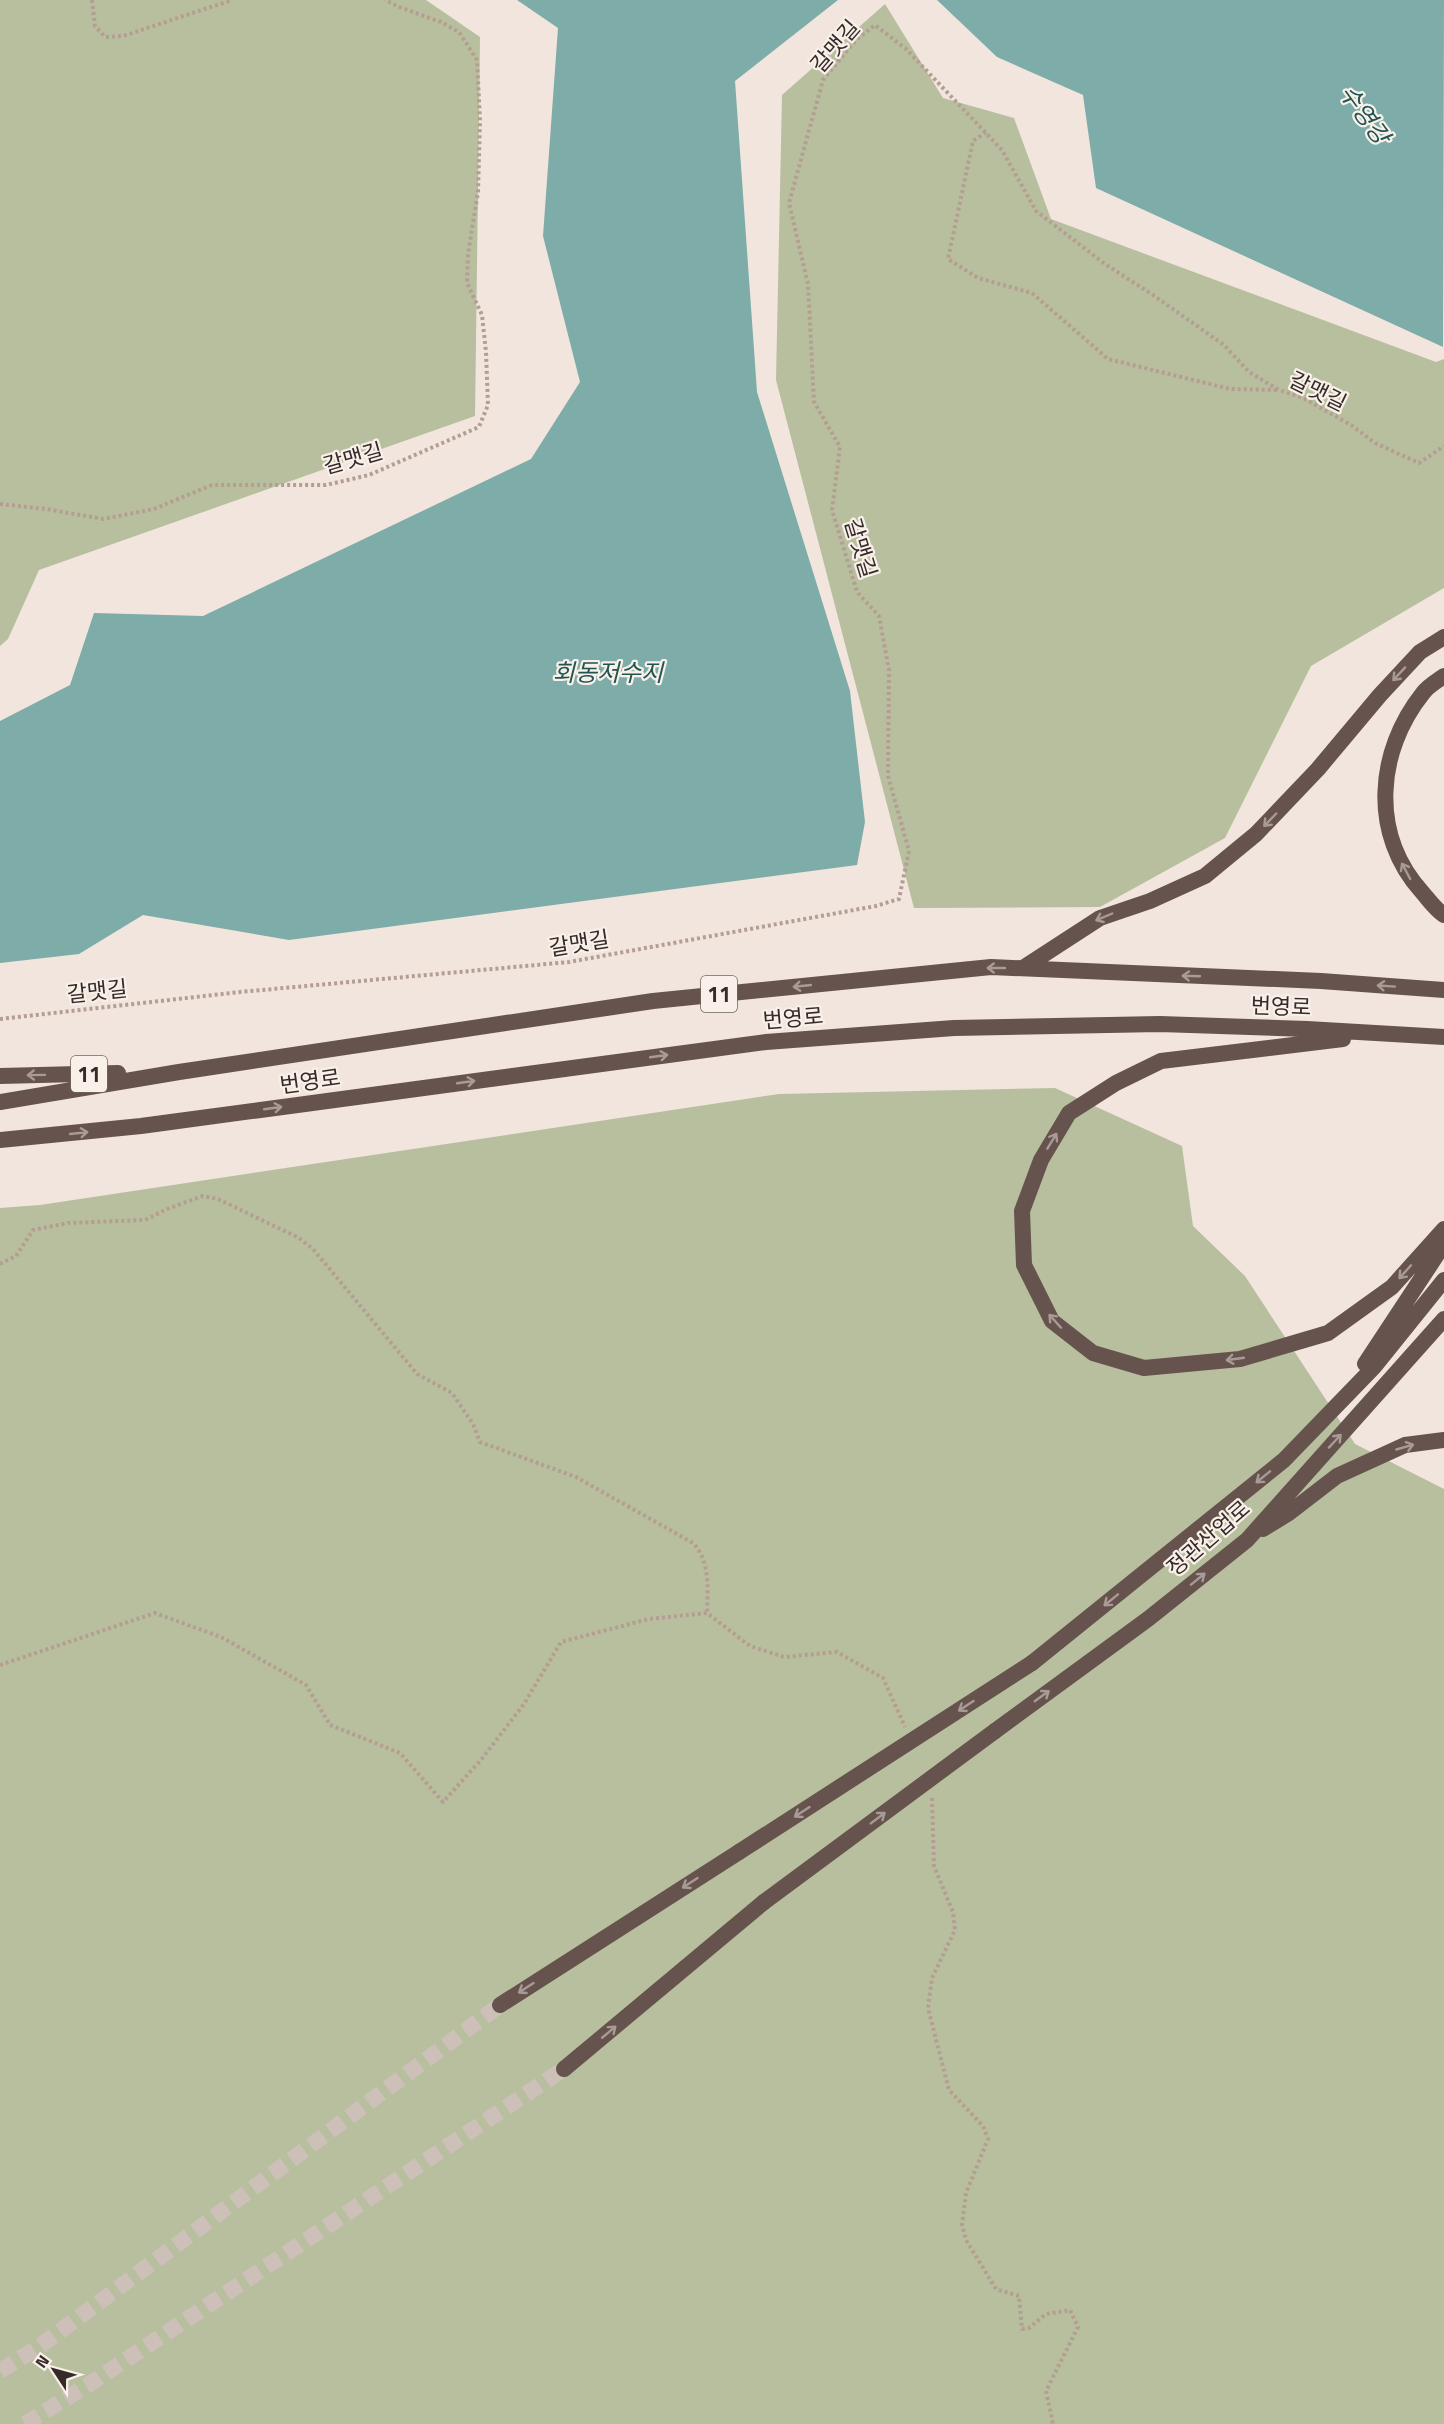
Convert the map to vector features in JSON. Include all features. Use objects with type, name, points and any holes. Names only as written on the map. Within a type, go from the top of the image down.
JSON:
[{"type":"highway","points":[[1023,968],[1100,918],[1150,901],[1205,876],[1256,834],[1318,769],[1380,695],[1420,652],[1444,637]]},
{"type":"highway","points":[[1444,676],[1424,692],[1397,733],[1384,781],[1388,830],[1407,875],[1444,915]]},
{"type":"highway","name":"번영로","points":[[0,1102],[179,1072],[653,1001],[991,967],[1322,981],[1444,990]]},
{"type":"highway","name":"번영로","points":[[0,1142],[153,1125],[801,1039],[954,1028],[1160,1024],[1444,1037]]},
{"type":"highway","points":[[1384,1034],[1161,1061],[1116,1083],[1069,1113],[1041,1160],[1022,1211],[1024,1265],[1052,1321],[1093,1353],[1144,1368],[1240,1359],[1328,1333],[1392,1287],[1444,1229]]},
{"type":"highway","name":"번영로","points":[[0,1076],[179,1072]]},
{"type":"highway","points":[[1338,1404],[1444,1244]]},
{"type":"highway","name":"정관산업로","points":[[500,2005],[1032,1663],[1284,1460],[1374,1367],[1444,1280]]},
{"type":"highway","name":"정관산업로","points":[[564,2069],[764,1902],[1148,1619],[1247,1540],[1444,1319]]},
{"type":"highway","points":[[1247,1540],[1289,1513],[1337,1476],[1404,1445],[1444,1440]]},
{"type":"path","points":[[92,0],[95,26],[105,38],[123,36],[232,0]]},
{"type":"path","name":"갈맷길","points":[[0,504],[102,519],[154,509],[212,485],[326,485],[369,475],[479,427],[488,405],[486,352],[482,315],[467,283],[468,254],[478,192],[480,121],[477,60],[459,32],[441,22],[385,0]]},
{"type":"path","name":"갈맷길","points":[[0,1019],[240,992],[569,962],[876,906],[899,899],[909,851],[888,776],[889,670],[879,616],[858,592],[832,510],[840,447],[814,402],[808,284],[789,203],[823,80],[855,40],[875,25],[906,49],[1002,150],[1036,211],[1105,264],[1224,345],[1249,372],[1279,390],[1303,398],[1351,425],[1375,443],[1419,463],[1444,446]]},
{"type":"path","points":[[986,132],[974,141],[948,259],[978,278],[1032,293],[1108,359],[1230,389],[1279,390]]},
{"type":"path","points":[[0,1264],[16,1256],[33,1230],[68,1223],[145,1220],[203,1196],[218,1199],[299,1238],[336,1276],[370,1321],[417,1374],[452,1393],[473,1424],[480,1442],[576,1477],[693,1543],[701,1552],[708,1590],[707,1613]]},
{"type":"path","points":[[0,1665],[155,1613],[221,1637],[306,1685],[330,1725],[400,1753],[443,1802],[481,1760],[524,1704],[561,1642],[649,1619],[707,1613],[750,1646],[784,1657],[837,1652],[883,1678],[908,1733]]},
{"type":"path","points":[[932,1797],[934,1866],[953,1912],[955,1930],[933,1978],[928,2008],[949,2090],[983,2126],[988,2139],[966,2193],[962,2225],[966,2240],[996,2289],[1018,2296],[1022,2329],[1029,2328],[1046,2314],[1070,2310],[1078,2327],[1046,2391],[1053,2424]]},
{"type":"green space","points":[[0,0],[426,0],[480,37],[475,416],[39,570],[8,639],[0,646]]},
{"type":"green space","points":[[885,4],[943,98],[1014,118],[1051,219],[1436,362],[1444,359],[1444,588],[1311,666],[1225,838],[1100,907],[914,908],[776,380],[782,95]]},
{"type":"green space","points":[[1055,1088],[1182,1146],[1193,1226],[1245,1276],[1355,1444],[1444,1489],[1444,2424],[0,2424],[0,1208],[40,1205],[779,1094]]},
{"type":"water","name":"회동저수지","points":[[517,0],[838,0],[735,81],[757,392],[850,691],[865,822],[857,865],[289,940],[143,915],[79,954],[0,963],[0,721],[70,685],[94,613],[203,616],[531,459],[580,382],[543,236],[558,28]]},
{"type":"water","name":"수영강","points":[[937,0],[1444,0],[1443,347],[1096,188],[1083,95],[997,57]]},
{"type":"tunnel","points":[[0,2371],[40,2346],[500,2005]]},
{"type":"tunnel","points":[[25,2424],[91,2383],[564,2069]]}]
